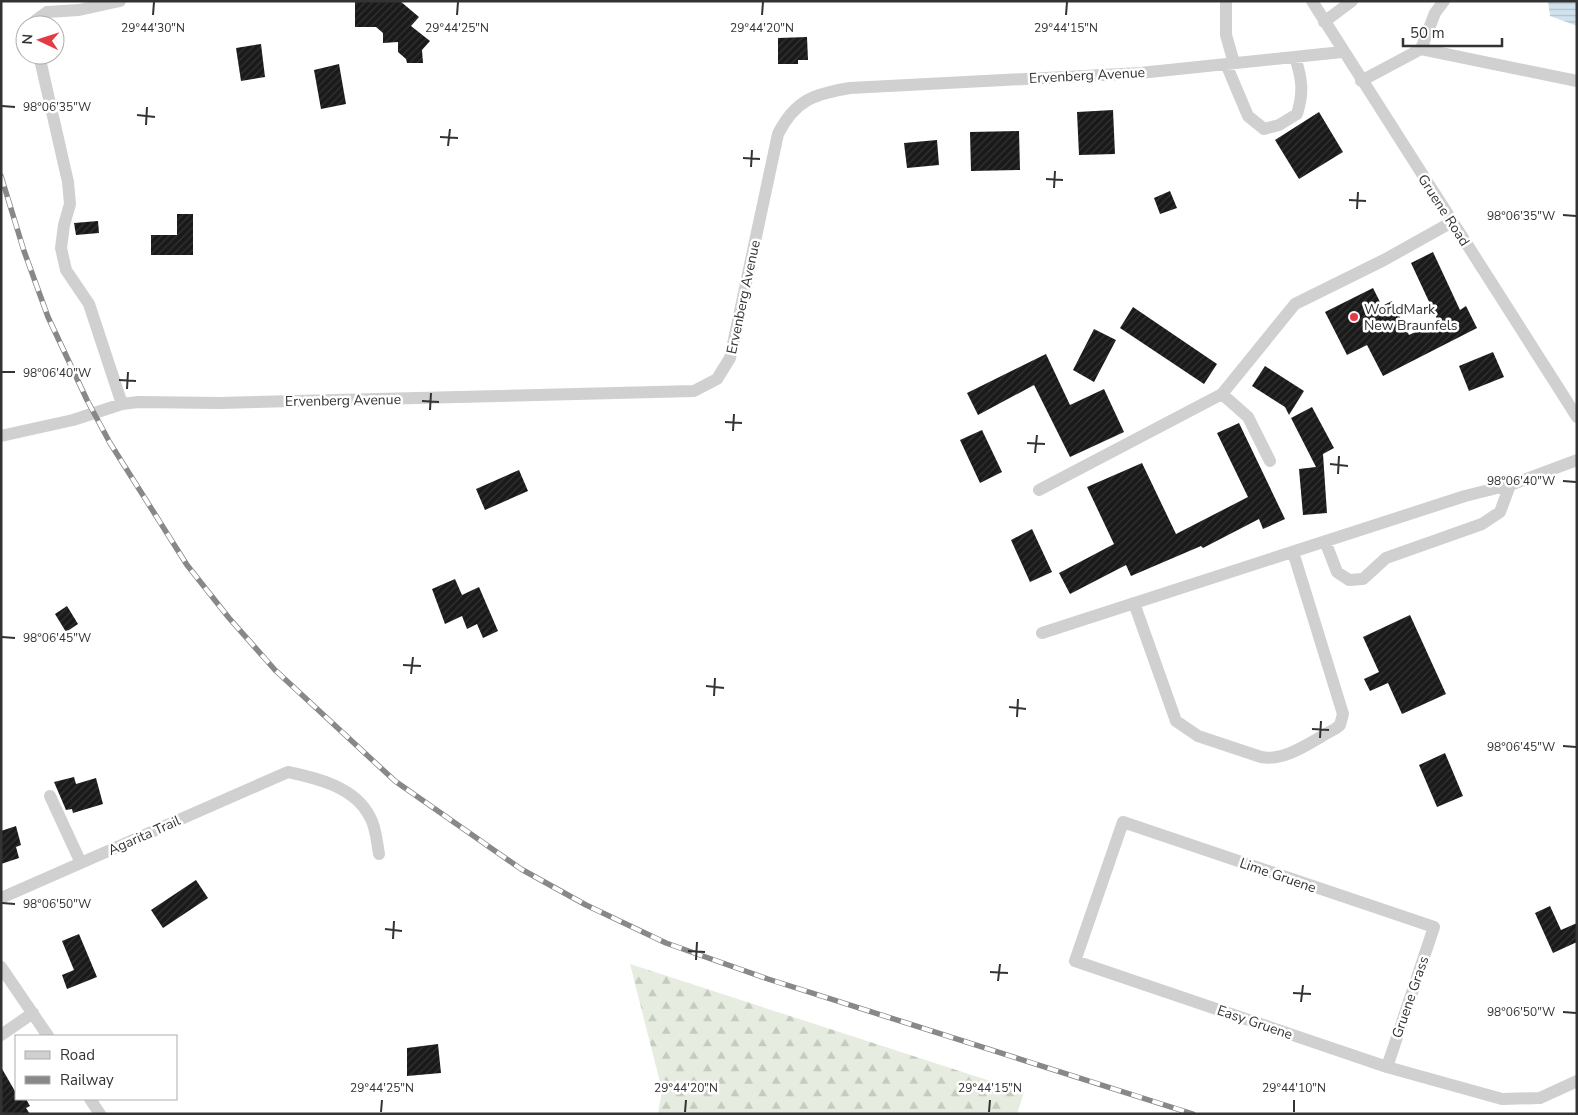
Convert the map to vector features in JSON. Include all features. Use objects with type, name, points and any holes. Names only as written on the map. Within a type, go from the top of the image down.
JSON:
[{"type":"street","points":[[43,15],[47,12],[79,10],[120,1]]},
{"type":"street","points":[[1226,1],[1226,35],[1230,63],[1248,116],[1264,129],[1279,125],[1297,114],[1302,98],[1301,78],[1295,57]]},
{"type":"street","name":"Gruene Road","points":[[1312,1],[1342,52],[1577,417]]},
{"type":"street","points":[[1324,22],[1352,1]]},
{"type":"street","points":[[1421,49],[1435,13],[1444,1]]},
{"type":"street","points":[[1361,81],[1421,49],[1577,81]]},
{"type":"street","name":"Ervenberg Avenue","points":[[1,436],[73,420],[122,404],[152,402],[219,403],[694,391],[717,379],[730,358],[778,134],[786,118],[798,106],[812,97],[850,88],[1140,72],[1342,52]]},
{"type":"street","points":[[41,65],[68,182],[70,204],[64,225],[61,248],[66,270],[89,304],[122,404]]},
{"type":"street","points":[[1039,490],[1222,394],[1295,304],[1384,260],[1452,222]]},
{"type":"street","points":[[1222,394],[1248,417],[1270,461]]},
{"type":"street","points":[[1042,633],[1465,496],[1510,485],[1577,460]]},
{"type":"street","points":[[1326,541],[1337,572],[1349,580],[1363,579],[1386,558],[1482,524],[1500,512],[1510,485]]},
{"type":"street","points":[[1134,603],[1176,721],[1198,736],[1243,751],[1269,758],[1282,756],[1335,729],[1340,724],[1343,714],[1292,552]]},
{"type":"street","name":"Agarita Trail","points":[[1,898],[288,772],[336,785],[356,800],[370,817],[379,854]]},
{"type":"street","points":[[50,796],[81,863]]},
{"type":"street","name":"Lime Gruene","points":[[1123,822],[1434,927]]},
{"type":"street","name":"Easy Gruene","points":[[1123,822],[1075,961],[1387,1067],[1502,1099],[1540,1098],[1577,1082]]},
{"type":"street","name":"Gruene Grass","points":[[1387,1067],[1434,927]]},
{"type":"street","points":[[1,967],[47,1035]]},
{"type":"street","points":[[1,1035],[32,1013]]},
{"type":"street","points":[[91,1100],[100,1114]]},
{"type":"green space","points":[[630,964],[1024,1092],[1017,1114],[658,1114],[662,1090]]},
{"type":"water","points":[[1548,1],[1577,1],[1577,26],[1550,16]]},
{"type":"building","points":[[355,1],[400,1],[419,17],[411,26],[430,41],[422,50],[423,63],[407,63],[406,59],[398,52],[398,42],[383,43],[383,33],[376,27],[355,27]]},
{"type":"building","points":[[807,37],[808,60],[798,60],[798,64],[778,64],[778,38]]},
{"type":"building","points":[[261,44],[265,77],[241,81],[236,48]]},
{"type":"building","points":[[339,64],[346,104],[321,109],[314,70]]},
{"type":"building","points":[[1113,110],[1115,154],[1079,155],[1077,112]]},
{"type":"building","points":[[1319,112],[1343,152],[1299,179],[1275,140]]},
{"type":"building","points":[[1019,131],[1020,170],[971,171],[970,132]]},
{"type":"building","points":[[937,140],[939,165],[907,168],[904,143]]},
{"type":"building","points":[[1170,191],[1177,208],[1160,214],[1154,198]]},
{"type":"building","points":[[177,214],[193,214],[193,255],[151,255],[151,235],[177,235]]},
{"type":"building","points":[[98,221],[99,233],[76,235],[74,223]]},
{"type":"building","points":[[1433,252],[1460,310],[1466,306],[1477,328],[1383,376],[1367,345],[1347,355],[1325,312],[1373,288],[1382,306],[1392,301],[1409,335],[1438,321],[1411,263]]},
{"type":"building","points":[[1133,307],[1217,364],[1204,384],[1120,328]]},
{"type":"building","points":[[1094,329],[1116,340],[1094,382],[1073,370]]},
{"type":"building","points":[[1493,352],[1504,377],[1469,391],[1459,366]]},
{"type":"building","points":[[1046,354],[1070,405],[1104,389],[1124,432],[1070,457],[1034,385],[978,415],[967,393]]},
{"type":"building","points":[[1265,366],[1304,391],[1289,415],[1285,407],[1252,386]]},
{"type":"building","points":[[1312,407],[1334,448],[1323,454],[1327,513],[1303,515],[1299,469],[1316,467],[1291,418]]},
{"type":"building","points":[[1239,423],[1285,519],[1263,529],[1259,519],[1203,548],[1201,546],[1131,576],[1126,565],[1070,594],[1059,573],[1114,544],[1087,487],[1142,463],[1176,534],[1248,497],[1217,433]]},
{"type":"building","points":[[982,430],[1002,472],[980,483],[960,440]]},
{"type":"building","points":[[519,470],[528,491],[485,510],[476,489]]},
{"type":"building","points":[[1032,529],[1052,572],[1030,582],[1011,540]]},
{"type":"building","points":[[455,579],[462,595],[479,587],[498,631],[483,638],[477,624],[467,629],[462,616],[445,624],[432,589]]},
{"type":"building","points":[[67,606],[78,624],[66,632],[55,614]]},
{"type":"building","points":[[1410,615],[1446,694],[1402,714],[1388,683],[1370,691],[1364,679],[1379,672],[1363,637]]},
{"type":"building","points":[[1445,753],[1463,796],[1437,807],[1419,765]]},
{"type":"building","points":[[74,777],[76,784],[96,778],[103,804],[73,813],[72,809],[66,810],[54,782]]},
{"type":"building","points":[[16,826],[21,845],[16,847],[19,858],[1,864],[1,831]]},
{"type":"building","points":[[196,880],[208,898],[163,928],[151,910]]},
{"type":"building","points":[[1550,906],[1561,930],[1577,923],[1577,942],[1553,953],[1535,913]]},
{"type":"building","points":[[79,934],[97,977],[67,989],[62,975],[74,970],[62,941]]},
{"type":"building","points":[[438,1044],[441,1073],[407,1076],[407,1048]]},
{"type":"building","points":[[1,1067],[15,1091],[15,1100],[27,1100],[30,1106],[26,1108],[30,1114],[1,1114]]},
{"type":"railway","points":[[1,176],[24,251],[48,317],[87,400],[110,443],[187,565],[229,618],[275,670],[395,781],[521,869],[586,905],[666,943],[768,979],[1193,1114]]},
{"type":"place","name":"WorldMark New Braunfels","points":[[1354,317]]}]
